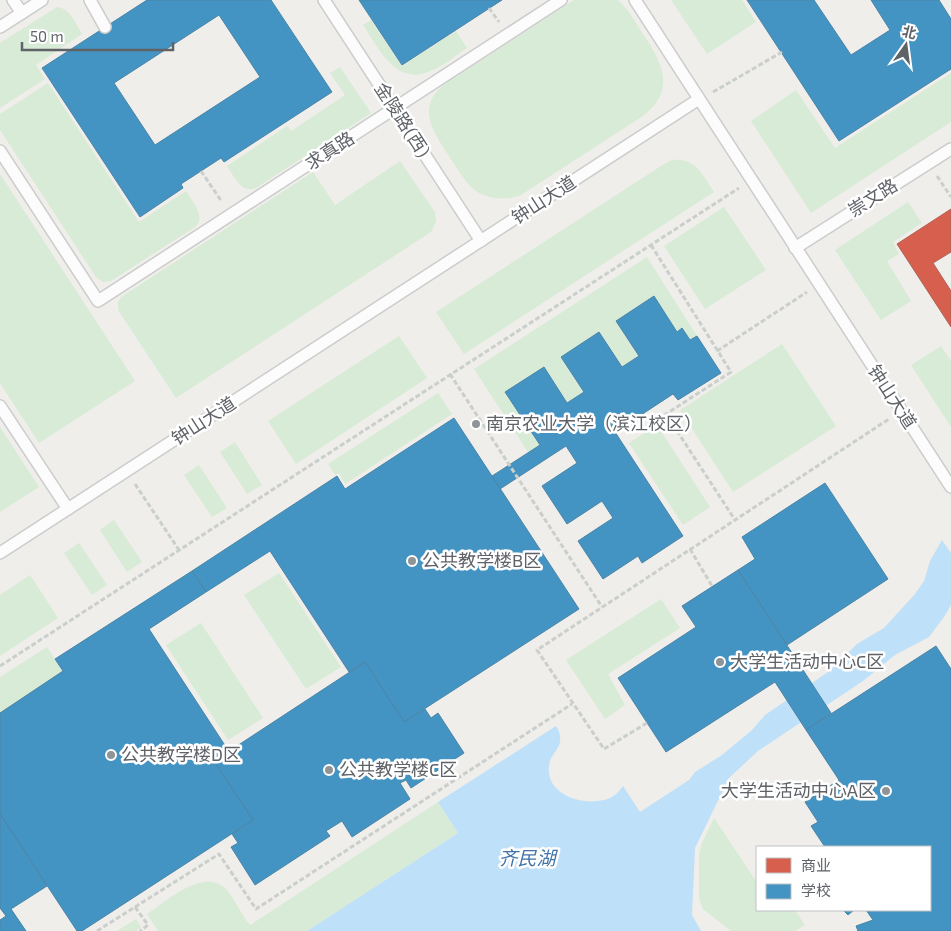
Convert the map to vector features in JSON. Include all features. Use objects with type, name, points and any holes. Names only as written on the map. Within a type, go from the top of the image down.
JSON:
[{"type":"lane","points":[[13,0],[22,13]]},
{"type":"lane","points":[[0,27],[42,0]]},
{"type":"lane","points":[[90,0],[105,27]]},
{"type":"lane","name":"金陵路(西)","points":[[324,0],[481,241]]},
{"type":"lane","name":"求真路","points":[[0,151],[98,301],[561,0]]},
{"type":"lane","points":[[635,0],[699,99]]},
{"type":"lane","name":"钟山大道","points":[[0,553],[699,99],[951,488]]},
{"type":"lane","name":"崇文路","points":[[796,248],[951,149]]},
{"type":"lane","points":[[0,406],[68,509]]},
{"type":"path","points":[[699,99],[782,52]]},
{"type":"path","points":[[929,163],[951,196]]},
{"type":"path","points":[[201,171],[231,215]]},
{"type":"path","points":[[0,666],[752,179]]},
{"type":"path","points":[[651,245],[731,372],[666,414],[735,520]]},
{"type":"path","points":[[717,351],[820,284]]},
{"type":"path","points":[[450,374],[602,607]]},
{"type":"path","points":[[647,723],[604,749],[537,650],[902,411]]},
{"type":"path","points":[[127,471],[179,550]]},
{"type":"path","points":[[690,549],[712,586]]},
{"type":"path","points":[[97,931],[219,854],[256,909],[572,704]]},
{"type":"path","points":[[135,907],[148,925],[140,931]]},
{"type":"green space","points":[[574,0],[618,0],[622,3],[655,53],[660,64],[663,74],[663,85],[660,95],[654,106],[643,116],[521,195],[511,198],[500,198],[479,193],[464,178],[434,132],[430,122],[430,103],[435,93],[445,84]]},
{"type":"green space","points":[[671,0],[742,0],[756,22],[707,54]]},
{"type":"green space","points":[[57,7],[69,13],[82,34],[36,65],[45,79],[0,108],[0,43]]},
{"type":"green space","points":[[371,20],[402,66],[456,31],[467,48],[430,71],[418,75],[407,74],[389,62],[375,44],[363,25]]},
{"type":"green space","points":[[340,67],[371,113],[256,188],[246,188],[238,183],[227,166],[287,126],[291,131],[345,95],[330,73]]},
{"type":"green space","points":[[951,73],[951,122],[811,213],[751,121],[796,90],[835,148]]},
{"type":"green space","points":[[48,83],[139,222],[186,191],[199,214],[200,218],[195,227],[111,281],[103,282],[96,277],[0,130],[0,114]]},
{"type":"green space","points":[[672,160],[687,161],[698,168],[714,192],[464,354],[436,312]]},
{"type":"green space","points":[[400,161],[435,212],[436,221],[431,232],[176,398],[118,310],[118,302],[121,297],[313,172],[335,205]]},
{"type":"green space","points":[[0,174],[135,381],[39,443],[0,383]]},
{"type":"green space","points":[[908,202],[922,223],[893,242],[899,254],[887,261],[911,301],[881,320],[835,250]]},
{"type":"green space","points":[[724,207],[766,270],[705,309],[664,246]]},
{"type":"green space","points":[[647,257],[697,336],[690,340],[682,329],[677,332],[654,296],[616,321],[639,356],[622,367],[599,332],[561,357],[584,392],[567,403],[506,392],[540,445],[528,452],[474,369]]},
{"type":"green space","points":[[399,336],[427,378],[296,464],[268,421]]},
{"type":"green space","points":[[782,344],[836,426],[733,492],[680,410]]},
{"type":"green space","points":[[941,346],[951,361],[951,427],[911,365]]},
{"type":"green space","points":[[438,393],[452,414],[345,484],[339,473],[335,475],[328,464]]},
{"type":"green space","points":[[657,425],[710,507],[683,525],[629,443]]},
{"type":"green space","points":[[0,427],[39,487],[0,512]]},
{"type":"green space","points":[[235,442],[262,485],[247,494],[220,452]]},
{"type":"green space","points":[[199,465],[227,508],[212,517],[184,475]]},
{"type":"green space","points":[[114,520],[142,562],[127,572],[100,530]]},
{"type":"green space","points":[[79,543],[107,585],[92,595],[64,553]]},
{"type":"green space","points":[[279,573],[341,667],[306,689],[244,595]]},
{"type":"green space","points":[[30,575],[58,618],[0,656],[0,595]]},
{"type":"green space","points":[[661,599],[680,628],[608,674],[625,705],[605,719],[566,660]]},
{"type":"green space","points":[[201,623],[263,718],[228,740],[166,645]]},
{"type":"green space","points":[[47,647],[63,672],[0,713],[0,677]]},
{"type":"green space","points":[[438,802],[458,833],[307,931],[158,931],[147,914],[185,888],[207,882],[217,883],[226,889],[250,925]]},
{"type":"green space","points":[[714,818],[756,881],[756,911],[796,911],[805,925],[795,931],[731,931],[703,909],[699,899],[699,854]]},
{"type":"green space","points":[[136,919],[141,927],[136,931],[117,931]]},
{"type":"water","name":"齐民湖","points":[[942,540],[951,553],[951,605],[929,637],[895,655],[863,681],[758,751],[729,778],[695,848],[692,915],[701,931],[307,931],[458,833],[438,802],[556,726],[560,735],[560,744],[551,758],[549,771],[555,787],[570,797],[588,801],[609,798],[615,795],[623,786],[640,812],[689,780],[695,772],[722,755],[752,730],[765,715],[831,670],[857,644],[884,628],[915,594],[924,581],[930,561]]},
{"type":"building: 商业","points":[[951,209],[951,252],[933,263],[951,291],[951,327],[897,244]]},
{"type":"building: 学校","points":[[147,0],[271,0],[332,92],[224,162],[221,158],[181,184],[183,188],[140,217],[42,68]],"holes":[[[219,15],[260,77],[155,145],[114,83]]]},
{"type":"building: 学校","points":[[359,0],[502,0],[402,65]]},
{"type":"building: 学校","points":[[747,0],[814,0],[851,55],[890,30],[871,0],[939,0],[951,19],[951,69],[839,141]]},
{"type":"building: 学校","points":[[654,296],[677,332],[682,328],[690,340],[697,336],[721,373],[678,400],[673,394],[615,432],[683,536],[642,563],[638,556],[603,579],[578,541],[613,518],[602,501],[567,524],[542,486],[577,463],[566,446],[500,489],[492,476],[540,445],[505,392],[544,367],[567,403],[584,392],[561,357],[599,332],[622,367],[639,356],[616,321]]},
{"type":"building: 学校","name":"公共教学楼B区","points":[[454,418],[579,609],[404,722],[365,662],[349,672],[270,551],[206,592],[192,571],[337,476],[345,489]]},
{"type":"building: 学校","points":[[825,483],[888,579],[787,645],[738,570],[755,559],[742,537]]},
{"type":"building: 学校","name":"大学生活动中心C区","points":[[738,570],[831,713],[806,730],[775,682],[666,752],[618,678],[696,627],[682,606]]},
{"type":"building: 学校","name":"公共教学楼D区","points":[[192,571],[206,592],[149,629],[228,750],[214,761],[253,820],[82,931],[77,931],[0,814],[0,713],[63,671],[55,659]]},
{"type":"building: 学校","name":"大学生活动中心A区","points":[[936,646],[951,669],[951,931],[858,931],[856,926],[873,920],[867,911],[931,911],[931,846],[824,846],[811,826],[818,822],[805,802],[839,780],[806,730]]},
{"type":"building: 学校","name":"公共教学楼C区","points":[[365,662],[404,722],[425,709],[431,718],[438,713],[464,753],[411,788],[406,780],[400,783],[410,799],[352,837],[342,821],[326,831],[330,836],[255,885],[231,847],[238,843],[232,834],[253,820],[214,761]]},
{"type":"building: 学校","points":[[0,814],[47,886],[11,909],[26,931],[0,931],[0,920],[6,916],[0,908]]},
{"type":"building: 学校","points":[[844,911],[853,911],[848,915]]},
{"type":"place","name":"南京农业大学（滨江校区）","points":[[476,424]]},
{"type":"place","name":"公共教学楼B区","points":[[412,561]]},
{"type":"place","name":"大学生活动中心C区","points":[[720,662]]},
{"type":"place","name":"公共教学楼D区","points":[[111,755]]},
{"type":"place","name":"公共教学楼C区","points":[[329,770]]},
{"type":"place","name":"大学生活动中心A区","points":[[886,791]]}]
